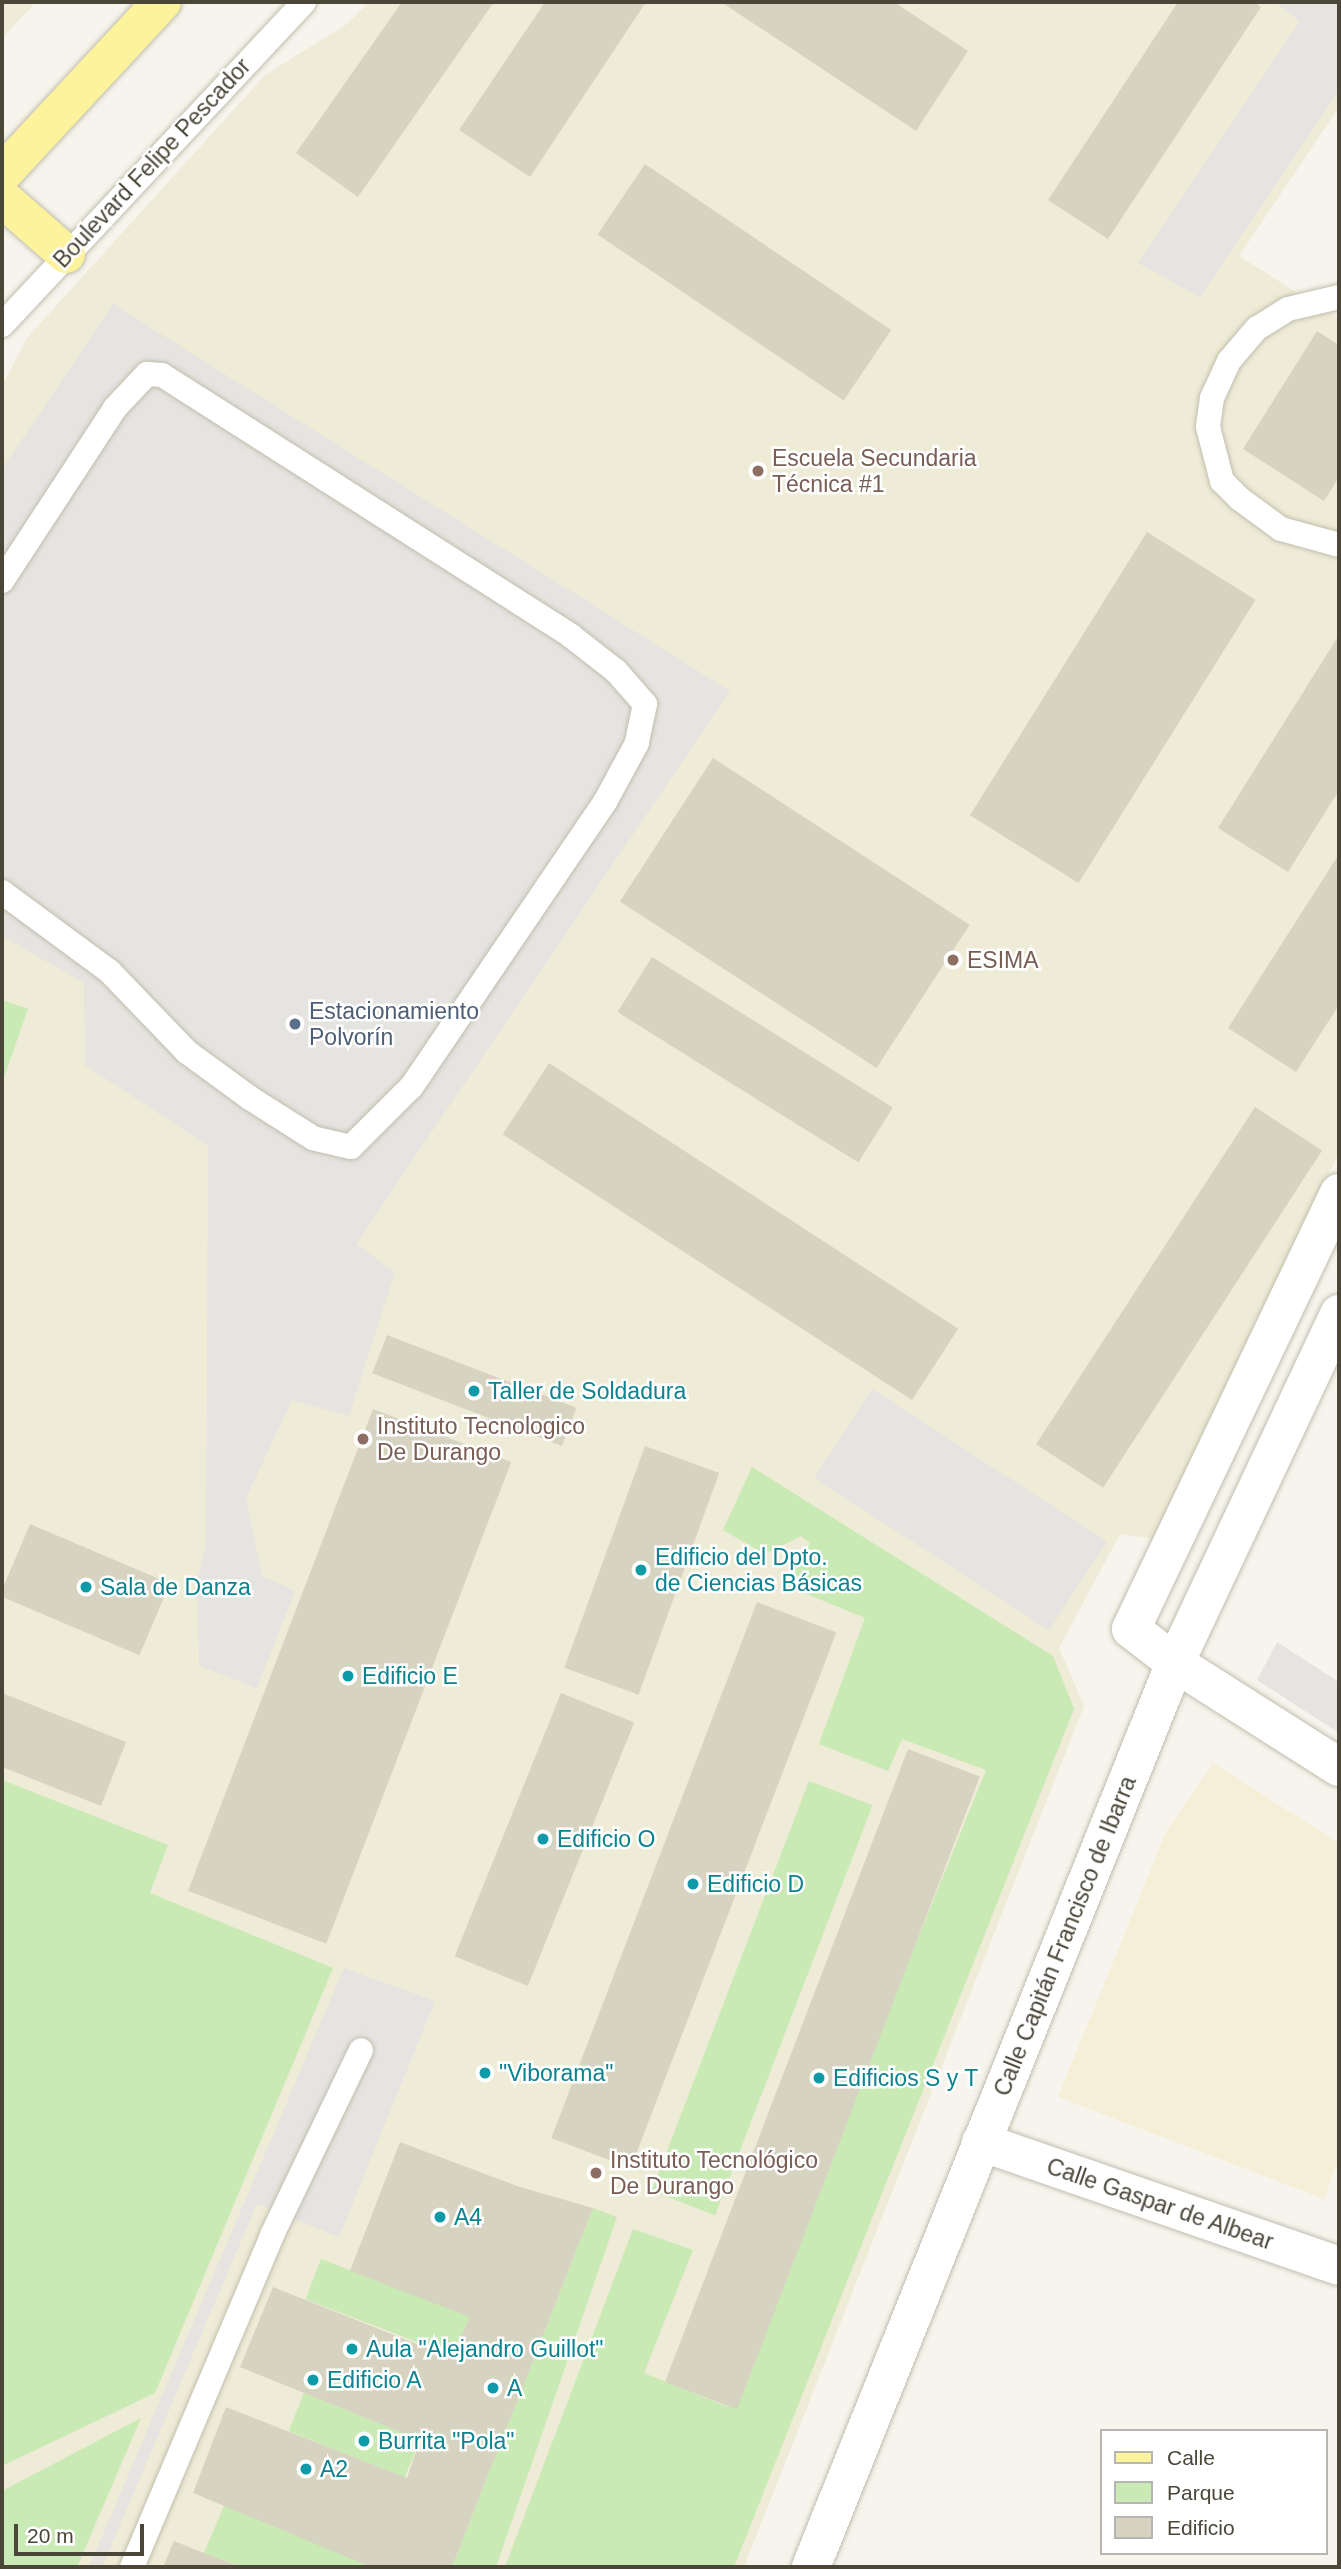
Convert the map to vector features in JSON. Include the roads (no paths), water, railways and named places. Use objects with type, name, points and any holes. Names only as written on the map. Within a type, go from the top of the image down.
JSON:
[{"type":"main road","points":[[2,174],[162,2]]},
{"type":"main road","points":[[2,198],[66,254]]},
{"type":"street","points":[[1339,1193],[1131,1629],[1175,1663],[1339,1766]]},
{"type":"street","name":"Calle Capitán Francisco de Ibarra","points":[[811,2567],[1175,1663],[1339,1314]]},
{"type":"street","name":"Calle Gaspar de Albear","points":[[981,2142],[1339,2266]]},
{"type":"lane","name":"Boulevard Felipe Pescador","points":[[2,325],[304,2]]},
{"type":"lane","points":[[1339,297],[1288,309],[1257,328],[1229,361],[1212,398],[1208,427],[1222,481],[1240,499],[1281,529],[1339,545]]},
{"type":"lane","points":[[2,581],[115,408],[147,374],[162,375],[571,636],[616,671],[645,704],[637,743],[605,802],[411,1087],[368,1135],[351,1147],[313,1138],[250,1098],[187,1052],[110,971],[2,892]]},
{"type":"lane","points":[[132,2567],[272,2235],[361,2050]]},
{"type":"place","name":"Escuela Secundaria Técnica #1","points":[[758,471]]},
{"type":"place","name":"ESIMA","points":[[953,960]]},
{"type":"place","name":"Estacionamiento Polvorín","points":[[295,1024]]},
{"type":"place","name":"Taller de Soldadura","points":[[474,1391]]},
{"type":"place","name":"Instituto Tecnologico De Durango","points":[[363,1439]]},
{"type":"place","name":"Edificio del Dpto. de Ciencias Básicas","points":[[641,1570]]},
{"type":"place","name":"Sala de Danza","points":[[86,1587]]},
{"type":"place","name":"Edificio E","points":[[348,1676]]},
{"type":"place","name":"Edificio O","points":[[543,1839]]},
{"type":"place","name":"Edificio D","points":[[693,1884]]},
{"type":"place","name":"\"Viborama\"","points":[[485,2073]]},
{"type":"place","name":"Edificios S y T","points":[[819,2078]]},
{"type":"place","name":"Instituto Tecnológico De Durango","points":[[596,2173]]},
{"type":"place","name":"A4","points":[[440,2217]]},
{"type":"place","name":"Aula \"Alejandro Guillot\"","points":[[352,2349]]},
{"type":"place","name":"Edificio A","points":[[313,2380]]},
{"type":"place","name":"A","points":[[493,2388]]},
{"type":"place","name":"Burrita \"Pola\"","points":[[364,2441]]},
{"type":"place","name":"A2","points":[[306,2469]]}]
